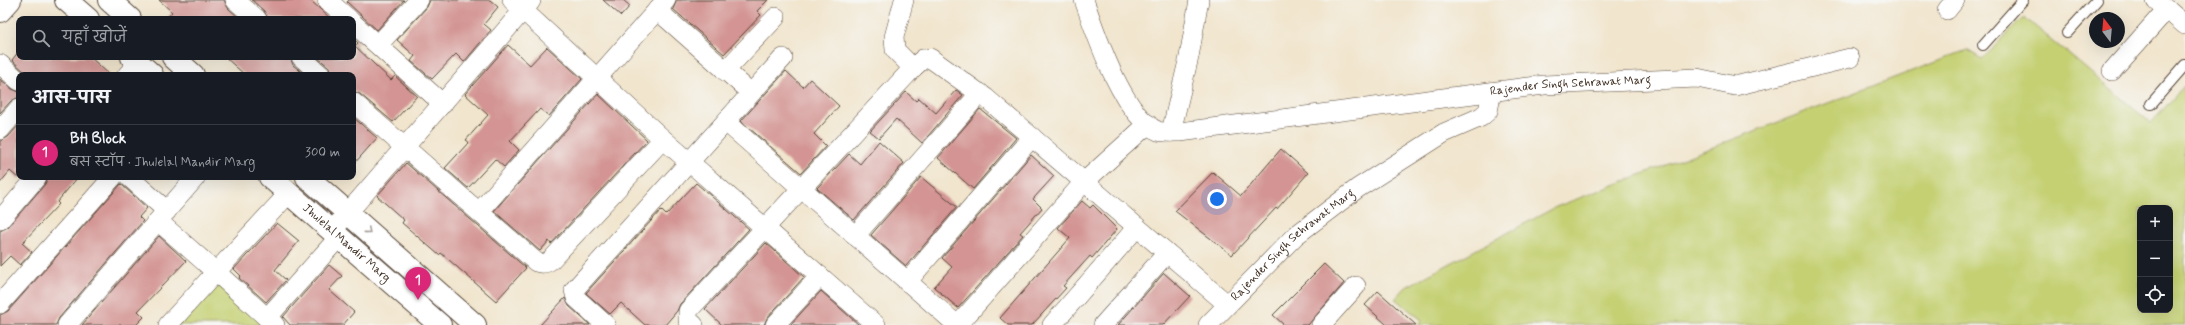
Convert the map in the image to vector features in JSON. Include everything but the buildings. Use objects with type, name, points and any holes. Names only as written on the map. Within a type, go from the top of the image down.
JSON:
[{"type":"street","points":[[0,11],[10,0]]},
{"type":"street","points":[[66,0],[85,16]]},
{"type":"street","points":[[109,0],[127,16]]},
{"type":"street","points":[[235,0],[254,16]]},
{"type":"street","points":[[328,0],[346,16]]},
{"type":"street","points":[[378,46],[419,0]]},
{"type":"street","points":[[904,0],[894,37],[895,50],[913,68]]},
{"type":"street","points":[[1084,0],[1109,68],[1136,113],[1148,124],[1159,131],[1171,132],[1492,92]]},
{"type":"street","points":[[1171,132],[1189,57],[1198,0]]},
{"type":"street","points":[[132,180],[163,216],[216,272],[271,322],[336,234],[348,213],[443,104],[522,3],[597,78],[663,139],[766,228],[872,324]]},
{"type":"street","points":[[479,212],[661,5],[726,71],[751,93]]},
{"type":"street","points":[[2112,71],[2161,5],[2185,25]]},
{"type":"street","points":[[726,71],[776,16]]},
{"type":"street","points":[[356,26],[443,104]]},
{"type":"street","points":[[606,325],[576,298],[574,290],[783,58]]},
{"type":"street","name":"Rajender Singh Sehrawat Marg","points":[[1208,325],[1295,236],[1358,188],[1444,134],[1488,111],[1492,92],[1544,85],[1697,78],[1735,86],[1850,58]]},
{"type":"street","points":[[694,325],[688,320],[688,311],[923,59],[934,59],[980,94],[1227,304]]},
{"type":"street","points":[[176,60],[190,72]]},
{"type":"street","points":[[304,60],[318,72]]},
{"type":"street","points":[[0,64],[16,78]]},
{"type":"street","points":[[855,236],[980,94]]},
{"type":"street","points":[[356,105],[536,262],[547,263],[663,139]]},
{"type":"street","points":[[0,130],[16,111]]},
{"type":"street","points":[[726,122],[957,325],[1084,182],[1148,124]]},
{"type":"street","points":[[908,282],[1032,137]]},
{"type":"street","points":[[0,220],[34,180]]},
{"type":"street","points":[[0,304],[110,180]]},
{"type":"street","points":[[67,325],[193,180]]},
{"type":"street","name":"Jhulelal Mandir Marg","points":[[274,180],[336,234],[432,322]]},
{"type":"street","name":"Jhulelal Mandir Marg","points":[[310,180],[475,325]]},
{"type":"street","points":[[168,325],[289,193]]},
{"type":"street","points":[[1052,325],[1137,227]]},
{"type":"street","points":[[1103,325],[1167,253]]},
{"type":"street","points":[[775,325],[820,276]]},
{"type":"street","points":[[1321,325],[1356,286]]},
{"type":"street","points":[[432,322],[447,300]]},
{"type":"lane","points":[[1983,45],[2023,0]]},
{"type":"lane","points":[[2067,33],[2097,0]]},
{"type":"lane","points":[[2151,104],[2185,65]]},
{"type":"green space","points":[[2024,17],[2151,123],[2185,85],[2185,325],[1418,325],[1422,320],[1395,299],[1406,287],[1556,207],[1967,50],[1982,59]]},
{"type":"green space","points":[[218,281],[268,325],[178,325]]},
{"type":"place","name":"BH Block","points":[[418,300]]}]
